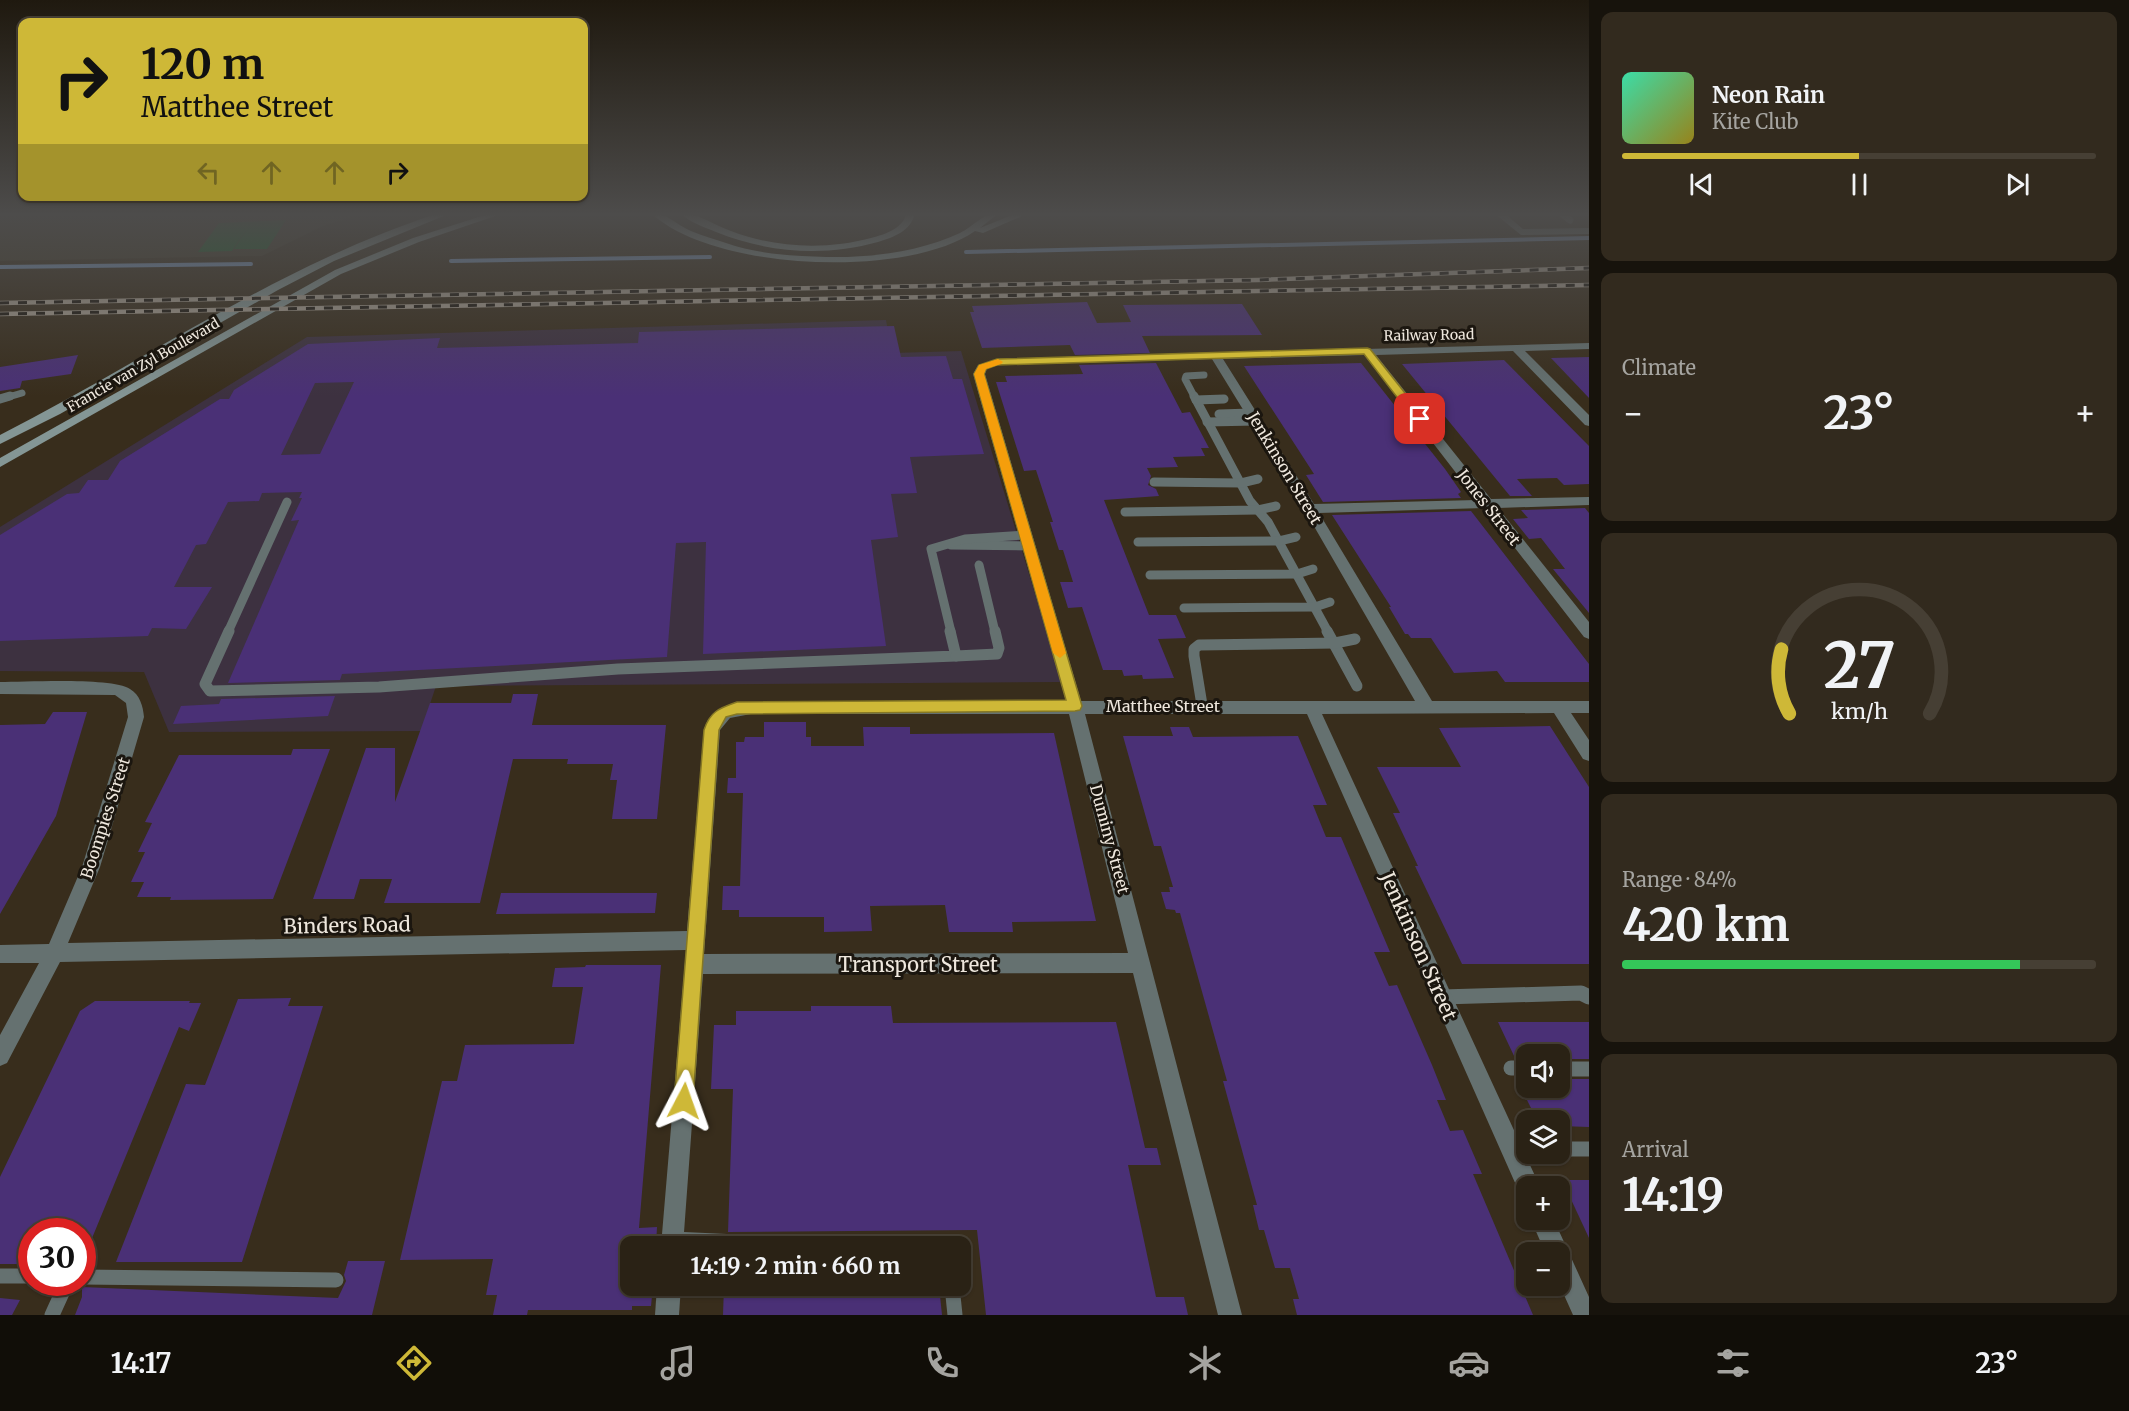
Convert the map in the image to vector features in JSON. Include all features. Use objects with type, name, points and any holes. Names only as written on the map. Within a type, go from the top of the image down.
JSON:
[{"type":"main road","name":"Francie van Zyl Boulevard","points":[[0,440],[301,274]]},
{"type":"main road","name":"Francie van Zyl Boulevard","points":[[0,463],[334,274]]},
{"type":"street","name":"Railway Road","points":[[982,367],[997,362],[1589,346]]},
{"type":"street","points":[[1516,348],[1589,422]]},
{"type":"street","name":"Jones Street","points":[[1367,351],[1589,633]]},
{"type":"street","name":"Jenkinson Street","points":[[1215,355],[1310,509],[1426,705]]},
{"type":"street","name":"Duminy Street","points":[[982,367],[979,374],[1075,706],[1230,1315]]},
{"type":"street","points":[[1310,509],[1589,501]]},
{"type":"street","name":"Boompies Street","points":[[0,688],[116,689],[128,693],[136,704],[133,731],[90,867],[54,954],[0,1056]]},
{"type":"street","name":"Matthee Street","points":[[696,940],[712,730],[714,721],[721,713],[737,708],[1202,705],[1589,707]]},
{"type":"street","name":"Jenkinson Street","points":[[1311,706],[1442,997],[1516,1143]]},
{"type":"street","points":[[1558,707],[1589,754]]},
{"type":"street","points":[[674,1236],[696,940]]},
{"type":"street","name":"Binders Road","points":[[0,954],[696,940]]},
{"type":"street","name":"Transport Street","points":[[694,964],[1142,963]]},
{"type":"street","points":[[1570,1281],[1585,1315]]},
{"type":"street","points":[[667,1315],[668,1296]]},
{"type":"lane","points":[[1204,375],[1185,377],[1241,483],[1279,541],[1357,686]]},
{"type":"lane","points":[[0,399],[22,393]]},
{"type":"lane","points":[[1196,400],[1224,399]]},
{"type":"lane","points":[[1206,418],[1254,417]]},
{"type":"lane","points":[[1154,482],[1241,483],[1258,479]]},
{"type":"lane","points":[[287,502],[206,684],[210,691],[380,687],[618,669],[997,654],[999,648],[979,565]]},
{"type":"lane","points":[[1125,512],[1258,510],[1276,506]]},
{"type":"lane","points":[[1138,542],[1279,541],[1296,537]]},
{"type":"lane","points":[[956,656],[931,549],[942,544],[968,547],[1027,541]]},
{"type":"lane","points":[[1150,575],[1297,574],[1313,569]]},
{"type":"lane","points":[[1184,608],[1315,607],[1330,602]]},
{"type":"lane","points":[[1202,705],[1194,656],[1194,649],[1199,645],[1335,644],[1355,639]]},
{"type":"lane","points":[[1442,997],[1581,993],[1589,997]]},
{"type":"lane","points":[[1511,1068],[1516,1068]]},
{"type":"lane","points":[[1570,1069],[1589,1069]]},
{"type":"lane","points":[[1570,1149],[1589,1149]]},
{"type":"lane","points":[[0,1276],[18,1276]]},
{"type":"lane","points":[[96,1277],[336,1280]]},
{"type":"lane","points":[[52,1315],[61,1296]]},
{"type":"lane","points":[[953,1296],[955,1315]]},
{"type":"shaded area","points":[[886,320],[892,353],[961,351],[1062,682],[436,686],[421,731],[169,732],[144,672],[0,671],[0,527],[307,337]]},
{"type":"building","points":[[1087,302],[1097,323],[1131,322],[1123,305],[1242,304],[1262,335],[1142,336],[1150,353],[1075,355],[1070,345],[982,348],[970,312],[974,312],[972,306]]},
{"type":"building","points":[[894,326],[901,357],[946,356],[953,379],[962,379],[984,454],[910,457],[917,493],[891,494],[898,537],[871,540],[886,646],[703,654],[706,542],[676,543],[667,657],[342,674],[340,680],[228,683],[299,520],[291,521],[302,498],[299,498],[302,492],[262,493],[259,501],[228,502],[206,544],[196,545],[174,587],[212,587],[186,629],[152,628],[148,636],[0,641],[0,535],[67,494],[79,493],[88,480],[108,480],[120,461],[220,399],[229,399],[234,390],[308,344],[440,338],[437,348],[638,343],[639,332]],"holes":[[[354,382],[320,454],[281,455],[315,383]]]},
{"type":"building","points":[[78,355],[71,374],[22,381],[20,388],[0,391],[0,367]]},
{"type":"building","points":[[1589,357],[1589,398],[1551,358]]},
{"type":"building","points":[[1504,360],[1589,446],[1589,484],[1564,485],[1557,478],[1517,479],[1532,496],[1510,496],[1402,364]]},
{"type":"building","points":[[1156,363],[1182,413],[1190,412],[1209,448],[1201,448],[1205,456],[1173,457],[1178,467],[1147,468],[1151,476],[1148,485],[1156,489],[1159,496],[1104,500],[1149,615],[1176,615],[1186,638],[1158,639],[1174,678],[1143,679],[1142,675],[1124,676],[1122,670],[1103,670],[1082,607],[1068,608],[1060,582],[1073,582],[1063,550],[1059,550],[1050,522],[1053,522],[1036,470],[1024,471],[996,382],[1007,382],[1005,376],[1083,374],[1079,365]]},
{"type":"building","points":[[1361,363],[1445,469],[1461,492],[1458,494],[1461,498],[1323,502],[1306,475],[1314,474],[1244,366]]},
{"type":"building","points":[[1585,508],[1589,513],[1589,613],[1553,569],[1565,569],[1541,538],[1529,539],[1513,519],[1528,518],[1521,510]]},
{"type":"building","points":[[1471,511],[1589,664],[1589,682],[1505,682],[1497,671],[1454,673],[1431,638],[1411,638],[1405,634],[1389,607],[1391,607],[1332,515]]},
{"type":"building","points":[[513,694],[538,694],[532,725],[666,725],[657,819],[612,819],[617,780],[610,780],[613,764],[567,764],[568,759],[513,759],[480,903],[384,903],[392,879],[360,879],[354,899],[313,899],[366,748],[395,748],[395,802],[430,703],[511,703]]},
{"type":"building","points":[[335,696],[328,716],[173,724],[181,706],[219,704],[221,699]]},
{"type":"building","points":[[53,712],[87,712],[56,816],[0,914],[0,725],[45,724]]},
{"type":"building","points":[[764,722],[806,722],[806,737],[811,737],[811,746],[864,746],[863,727],[910,727],[910,734],[1054,733],[1096,921],[1012,922],[1013,932],[949,932],[945,905],[870,906],[872,931],[824,932],[824,917],[739,917],[739,910],[722,910],[723,886],[740,886],[743,793],[727,793],[728,778],[736,778],[736,742],[744,742],[745,737],[764,737]]},
{"type":"building","points":[[1550,726],[1589,787],[1589,964],[1462,964],[1415,866],[1418,866],[1393,813],[1400,813],[1377,767],[1461,767],[1439,728]]},
{"type":"building","points":[[1170,727],[1189,727],[1193,737],[1298,736],[1327,805],[1313,805],[1326,837],[1341,837],[1390,952],[1374,952],[1389,986],[1397,985],[1432,1065],[1446,1100],[1437,1100],[1450,1131],[1463,1130],[1482,1174],[1473,1174],[1516,1275],[1516,1296],[1525,1296],[1533,1315],[1297,1315],[1293,1299],[1299,1299],[1290,1268],[1275,1268],[1264,1230],[1259,1230],[1253,1205],[1257,1205],[1223,1081],[1227,1081],[1180,913],[1166,909],[1161,892],[1170,892],[1169,887],[1173,887],[1161,846],[1154,846],[1123,736],[1173,736]]},
{"type":"building","points":[[293,749],[330,749],[273,899],[170,900],[171,897],[137,897],[144,882],[131,882],[145,852],[138,852],[152,823],[145,822],[179,755],[291,755]]},
{"type":"building","points":[[501,893],[657,893],[655,913],[496,914]]},
{"type":"building","points":[[586,965],[661,965],[639,1228],[657,1227],[657,1236],[620,1236],[620,1296],[652,1296],[651,1306],[632,1306],[632,1310],[528,1310],[527,1315],[493,1315],[497,1295],[486,1295],[493,1259],[400,1260],[442,1081],[457,1081],[465,1045],[574,1044],[583,987],[552,987],[555,968],[585,967]]},
{"type":"building","points":[[291,998],[288,1006],[323,1006],[242,1262],[116,1262],[186,1084],[205,1085],[238,999]]},
{"type":"building","points":[[95,1001],[201,1003],[189,1031],[179,1027],[96,1228],[96,1218],[18,1218],[18,1264],[0,1264],[0,1177],[80,1011]]},
{"type":"building","points":[[811,1006],[891,1006],[893,1023],[1116,1022],[1145,1148],[1157,1148],[1161,1165],[1128,1165],[1156,1297],[1184,1297],[1188,1315],[986,1315],[977,1230],[728,1232],[733,1089],[711,1089],[714,1025],[736,1025],[736,1011],[811,1011]]},
{"type":"building","points":[[1498,1022],[1589,1022],[1589,1059],[1570,1059],[1570,1044],[1516,1044],[1515,1058]]},
{"type":"building","points":[[1570,1079],[1589,1079],[1589,1127],[1570,1126],[1570,1110],[1532,1110],[1526,1098],[1570,1098]]},
{"type":"building","points":[[1570,1180],[1589,1180],[1589,1238],[1570,1197]]},
{"type":"building","points":[[348,1261],[385,1261],[372,1315],[75,1315],[82,1296],[96,1296],[96,1288],[338,1298],[346,1281],[344,1275]]},
{"type":"building","points":[[724,1296],[940,1296],[942,1315],[723,1315]]},
{"type":"building","points":[[0,1298],[20,1300],[12,1315],[0,1315]]},
{"type":"railway","points":[[0,303],[1258,280],[1413,274]]},
{"type":"railway","points":[[0,314],[1589,285]]},
{"type":"slow traffic","points":[[998,362],[982,367],[979,374],[1060,653]]},
{"type":"route","points":[[684,1101],[712,730],[714,721],[721,713],[737,708],[1075,706],[979,374],[982,367],[997,362],[1367,351],[1420,419]]}]
